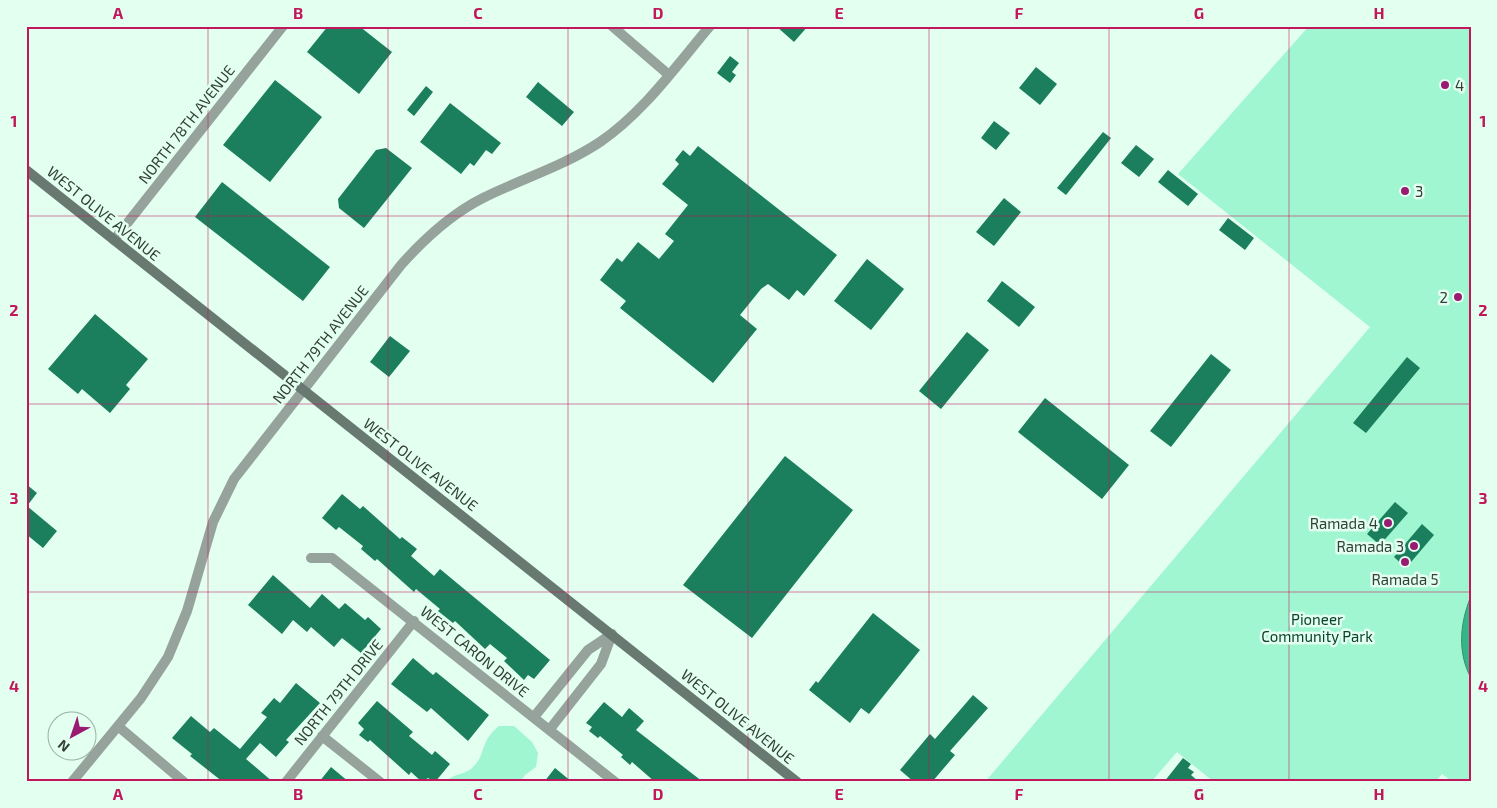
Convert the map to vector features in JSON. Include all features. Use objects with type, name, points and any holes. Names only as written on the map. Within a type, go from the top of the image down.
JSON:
[{"type":"main road","name":"WEST OLIVE AVENUE","points":[[26,170],[797,782]]},
{"type":"street","name":"NORTH 78TH AVENUE","points":[[114,240],[283,26]]},
{"type":"street","points":[[612,26],[669,75]]},
{"type":"street","name":"NORTH 79TH AVENUE","points":[[72,782],[119,727],[156,678],[180,633],[213,522],[234,480],[422,241],[441,225],[482,199],[573,157],[600,142],[640,107],[710,26]]},
{"type":"street","name":"WEST CARON DRIVE","points":[[311,558],[332,558],[616,782]]},
{"type":"street","name":"NORTH 79TH DRIVE","points":[[286,782],[414,621]]},
{"type":"street","points":[[534,717],[588,650],[612,634]]},
{"type":"street","points":[[550,729],[601,664],[612,634]]},
{"type":"street","points":[[119,727],[184,782]]},
{"type":"street","points":[[322,736],[380,782]]},
{"type":"green space","name":"Pioneer Community Park","points":[[1309,26],[1471,26],[1471,782],[1453,782],[1442,774],[1435,782],[1214,782],[1177,752],[1151,782],[985,782],[1370,327],[1178,174]]},
{"type":"green space","points":[[499,726],[514,726],[532,742],[538,753],[536,767],[525,775],[520,782],[446,782],[474,766],[489,737]]},
{"type":"shaded area","points":[[1471,596],[1471,678],[1462,648],[1462,627]]},
{"type":"building","points":[[328,26],[359,26],[392,52],[359,94],[307,52]]},
{"type":"building","points":[[776,26],[808,26],[794,42]]},
{"type":"building","points":[[730,56],[739,63],[732,72],[736,75],[730,83],[717,73]]},
{"type":"building","points":[[1036,67],[1057,84],[1040,105],[1019,88]]},
{"type":"building","points":[[275,80],[322,117],[270,182],[223,145]]},
{"type":"building","points":[[538,82],[574,112],[562,126],[526,97]]},
{"type":"building","points":[[426,86],[433,92],[414,116],[407,110]]},
{"type":"building","points":[[450,103],[501,143],[492,154],[486,150],[474,166],[470,163],[461,174],[420,142]]},
{"type":"building","points":[[994,121],[1010,133],[996,150],[981,138]]},
{"type":"building","points":[[1103,132],[1111,138],[1066,195],[1057,188]]},
{"type":"building","points":[[1136,145],[1154,159],[1139,177],[1121,163]]},
{"type":"building","points":[[698,146],[837,255],[804,296],[797,290],[789,300],[768,284],[761,289],[740,315],[757,329],[713,383],[620,308],[626,301],[600,280],[617,258],[622,262],[638,242],[659,259],[674,241],[665,234],[688,205],[662,184],[679,164],[675,160],[683,150],[690,156]]},
{"type":"building","points":[[386,148],[412,168],[364,228],[339,208],[338,199],[376,150]]},
{"type":"building","points":[[1168,170],[1198,194],[1188,206],[1158,182]]},
{"type":"building","points":[[222,182],[330,267],[303,301],[195,217]]},
{"type":"building","points":[[1004,198],[1021,212],[994,246],[976,232]]},
{"type":"building","points":[[1228,218],[1254,238],[1245,250],[1219,230]]},
{"type":"building","points":[[867,259],[904,289],[871,330],[834,301]]},
{"type":"building","points":[[1002,281],[1035,307],[1019,327],[987,301]]},
{"type":"building","points":[[95,314],[148,359],[126,385],[130,389],[110,413],[82,389],[78,394],[48,369]]},
{"type":"building","points":[[967,332],[989,350],[941,409],[919,391]]},
{"type":"building","points":[[390,336],[410,351],[389,377],[370,362]]},
{"type":"building","points":[[1211,354],[1231,370],[1171,447],[1150,431]]},
{"type":"building","points":[[1407,357],[1420,368],[1366,433],[1353,423]]},
{"type":"building","points":[[1045,398],[1129,465],[1102,499],[1018,432]]},
{"type":"building","points":[[785,456],[853,510],[752,638],[683,585]]},
{"type":"building","points":[[26,484],[37,493],[27,506],[57,531],[43,548],[26,534]]},
{"type":"building","points":[[342,494],[360,509],[363,506],[400,539],[402,537],[417,549],[411,556],[434,576],[440,569],[550,660],[534,679],[528,675],[524,680],[504,661],[507,658],[490,644],[485,649],[455,621],[453,623],[438,611],[440,609],[416,589],[414,592],[377,559],[375,561],[361,549],[363,546],[339,527],[336,530],[322,518]]},
{"type":"building","points":[[1395,502],[1408,513],[1380,545],[1367,534]]},
{"type":"building","points":[[1422,524],[1434,535],[1406,568],[1394,557]]},
{"type":"building","points":[[273,575],[310,608],[322,594],[339,609],[345,603],[365,620],[368,617],[381,629],[361,653],[342,638],[334,647],[311,627],[307,632],[293,620],[282,634],[248,605]]},
{"type":"building","points":[[873,613],[920,650],[869,714],[861,708],[850,723],[809,690],[816,681],[818,683]]},
{"type":"building","points":[[413,658],[433,675],[436,672],[489,715],[468,741],[431,708],[427,712],[391,684]]},
{"type":"building","points":[[296,683],[320,703],[286,740],[289,742],[276,757],[260,743],[246,759],[273,782],[223,782],[190,756],[192,754],[172,738],[191,716],[210,732],[214,728],[240,749],[267,717],[261,713],[274,698],[280,703]]},
{"type":"building","points":[[973,695],[988,708],[950,751],[955,755],[932,782],[914,782],[900,770],[930,734],[935,739]]},
{"type":"building","points":[[377,701],[413,732],[409,736],[432,755],[435,751],[450,764],[435,782],[428,778],[422,782],[411,772],[409,775],[370,740],[368,742],[359,735],[364,729],[358,723]]},
{"type":"building","points":[[604,702],[622,717],[629,708],[644,721],[636,730],[703,782],[655,782],[632,762],[630,765],[621,757],[623,755],[600,736],[598,738],[589,731],[592,727],[586,723]]},
{"type":"building","points":[[1183,758],[1191,764],[1188,768],[1194,772],[1191,775],[1199,782],[1164,782]]},
{"type":"building","points":[[331,767],[349,782],[319,782]]},
{"type":"building","points":[[555,768],[572,782],[544,782]]},
{"type":"place","name":"4","points":[[1445,85]]},
{"type":"place","name":"3","points":[[1405,191]]},
{"type":"place","name":"2","points":[[1458,297]]},
{"type":"place","name":"Ramada 4","points":[[1388,523]]},
{"type":"place","name":"Ramada 3","points":[[1414,546]]},
{"type":"place","name":"Ramada 5","points":[[1405,562]]}]
